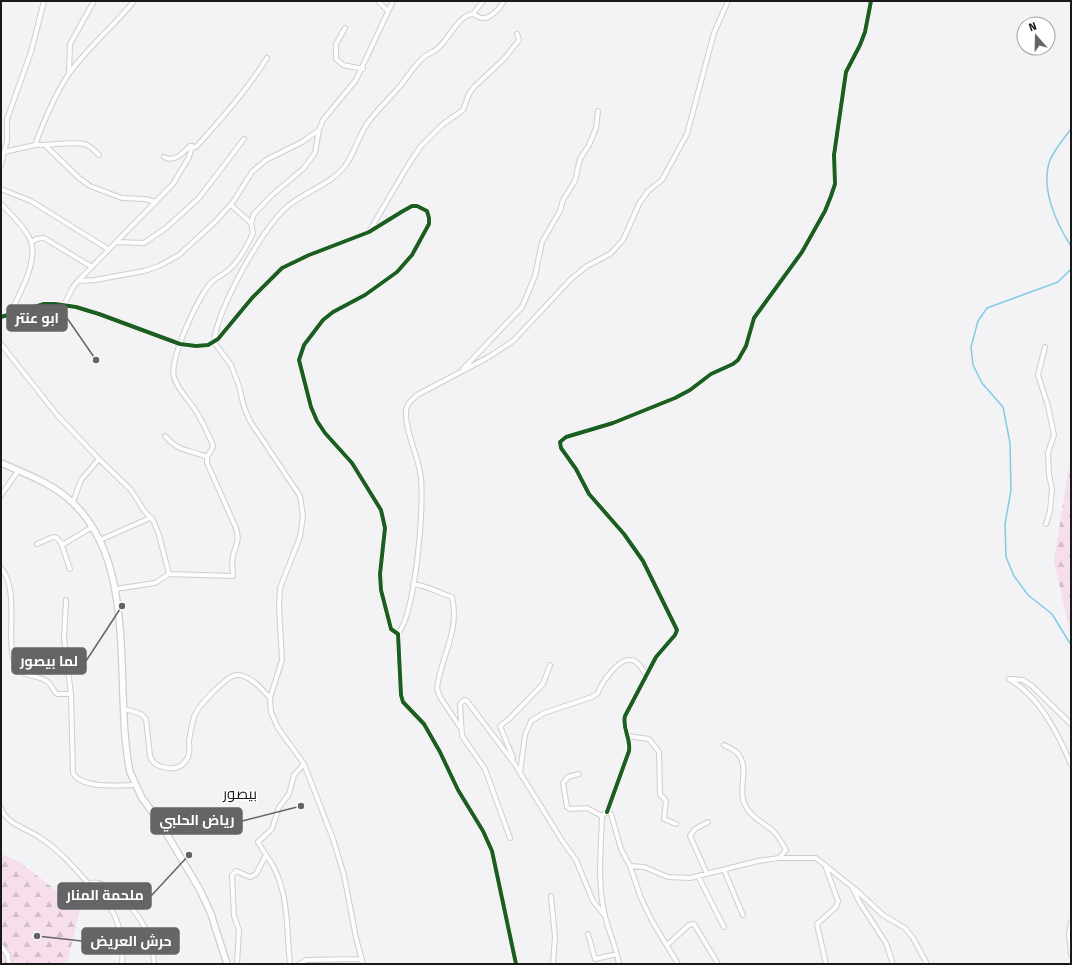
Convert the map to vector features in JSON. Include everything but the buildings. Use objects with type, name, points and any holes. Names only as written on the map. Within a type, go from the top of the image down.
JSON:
[{"type":"street","points":[[1,165],[4,152],[7,119],[31,52],[44,1]]},
{"type":"street","points":[[69,74],[70,44],[94,1]]},
{"type":"street","points":[[35,145],[51,106],[69,74],[94,43],[121,17],[134,1]]},
{"type":"street","points":[[378,1],[388,11]]},
{"type":"street","points":[[115,589],[155,583],[169,574],[233,576],[232,558],[237,548],[237,533],[207,463],[206,457],[212,449],[212,443],[195,410],[181,392],[174,376],[174,366],[180,344],[185,327],[201,295],[210,283],[235,264],[252,237],[253,233],[251,223],[254,214],[261,205],[303,169],[315,153],[319,130],[323,120],[347,92],[363,69],[393,1]]},
{"type":"street","points":[[300,964],[306,960],[363,962],[336,848],[304,764],[274,722],[271,712],[270,698],[282,660],[279,607],[280,588],[300,537],[302,506],[300,496],[295,486],[250,421],[231,365],[214,342],[215,331],[222,312],[253,253],[270,226],[286,207],[304,194],[331,179],[345,166],[367,124],[384,103],[422,58],[438,49],[465,17],[473,14],[483,1]]},
{"type":"street","points":[[473,14],[480,18],[488,17],[492,15],[504,1]]},
{"type":"street","points":[[516,964],[492,851],[483,831],[458,790],[440,752],[424,724],[403,702],[400,695],[398,634],[403,628],[413,584],[418,545],[421,478],[406,412],[408,403],[417,395],[488,358],[513,341],[571,280],[587,266],[610,254],[623,240],[639,204],[648,191],[662,180],[687,134],[714,33],[728,1]]},
{"type":"street","points":[[618,964],[617,954],[605,916],[600,871],[602,816],[607,812],[629,751],[630,743],[624,724],[625,716],[656,657],[675,635],[676,630],[643,561],[624,534],[589,494],[576,470],[561,448],[560,442],[566,437],[613,423],[675,398],[690,390],[711,374],[733,364],[738,360],[746,346],[754,318],[802,252],[831,196],[835,184],[834,155],[846,72],[865,32],[871,1]]},
{"type":"street","points":[[345,28],[336,44],[336,59],[343,65],[363,69]]},
{"type":"street","points":[[369,232],[402,174],[421,146],[442,124],[462,110],[468,94],[514,48],[519,40],[517,34]]},
{"type":"street","points":[[64,305],[73,287],[78,281],[173,184],[193,148],[197,146],[216,125],[256,75],[267,58]]},
{"type":"street","points":[[461,371],[522,307],[536,276],[542,242],[560,212],[563,200],[575,181],[580,159],[589,145],[598,121],[598,111]]},
{"type":"street","points":[[78,281],[95,280],[144,271],[159,266],[179,255],[215,222],[230,205],[252,172],[266,160],[302,142],[319,130]]},
{"type":"street","points":[[117,242],[144,243],[166,228],[199,198],[244,139]]},
{"type":"street","points":[[4,152],[35,145],[46,146],[83,144],[89,146],[99,155]]},
{"type":"street","points":[[46,146],[79,178],[90,186],[122,198],[145,199],[156,202]]},
{"type":"street","points":[[164,157],[170,159],[175,158],[190,146],[193,148]]},
{"type":"street","points":[[1,189],[31,201],[108,249]]},
{"type":"street","points":[[1,204],[21,225],[32,242],[33,254],[24,285],[9,315]]},
{"type":"street","points":[[230,205],[251,223]]},
{"type":"street","points":[[1,317],[44,304],[64,305],[99,314],[180,344],[196,346],[214,342],[226,331],[252,298],[282,268],[309,255],[369,232],[412,206],[422,208],[427,211],[429,224],[412,255],[397,272],[364,295],[333,312],[323,320],[304,345],[299,360],[311,407],[317,421],[325,433],[352,464],[381,510],[385,528],[380,574],[381,590],[391,629],[398,634]]},
{"type":"street","points":[[32,242],[36,239],[44,238],[92,267]]},
{"type":"street","points":[[1,344],[58,416],[131,490],[154,522],[159,535],[169,574]]},
{"type":"street","points":[[1045,347],[1038,374],[1048,406],[1054,436],[1048,453],[1049,474],[1052,489],[1050,511],[1046,524]]},
{"type":"street","points":[[166,436],[182,450],[206,457]]},
{"type":"street","points":[[73,502],[81,480],[99,459]]},
{"type":"street","points":[[1,463],[51,485],[73,502],[100,540],[115,589],[122,655],[129,765],[135,785],[200,890],[211,914],[227,964]]},
{"type":"street","points":[[1,496],[18,471]]},
{"type":"street","points":[[100,540],[150,518]]},
{"type":"street","points":[[60,543],[65,543],[92,527]]},
{"type":"street","points":[[37,544],[53,537],[57,538],[70,569]]},
{"type":"street","points":[[1,568],[12,600],[12,651],[15,663],[24,673],[49,682],[57,694],[72,694]]},
{"type":"street","points":[[413,584],[427,585],[436,592],[452,597],[454,608],[453,628],[437,688],[438,693],[460,728],[464,740],[485,769],[510,838]]},
{"type":"street","points":[[66,600],[64,642],[72,694],[71,768],[75,777],[88,783],[135,785]]},
{"type":"street","points":[[520,773],[527,727],[537,716],[592,697],[598,693],[600,686],[622,661],[630,659],[637,662],[646,675]]},
{"type":"street","points":[[514,763],[500,726],[515,714],[543,684],[550,665]]},
{"type":"street","points":[[125,709],[141,714],[146,719],[152,762],[164,768],[174,768],[182,765],[189,756],[190,739],[196,712],[211,695],[231,677],[239,675],[251,680],[270,698]]},
{"type":"street","points":[[1071,724],[1032,686],[1023,680],[1009,678],[1029,692],[1040,707],[1064,747],[1071,764]]},
{"type":"street","points":[[460,728],[460,704],[464,700],[467,701],[514,763],[563,842],[576,860],[593,901],[605,916]]},
{"type":"street","points":[[627,736],[649,739],[659,752],[660,794],[666,801],[664,819],[676,824]]},
{"type":"street","points":[[724,745],[739,754],[744,769],[743,801],[750,814],[772,831],[786,850],[779,858]]},
{"type":"street","points":[[290,964],[284,899],[276,873],[258,842],[272,829],[279,807],[289,796],[292,778],[304,764]]},
{"type":"street","points":[[579,774],[568,777],[563,783],[567,807],[571,809],[587,808],[602,816]]},
{"type":"street","points":[[1,808],[6,818],[41,838],[73,866],[88,884],[108,903],[119,926],[122,942],[122,964]]},
{"type":"street","points":[[607,812],[611,814],[621,850],[630,866],[647,912],[678,964]]},
{"type":"street","points":[[707,874],[690,836],[695,829],[708,822]]},
{"type":"street","points":[[237,964],[239,930],[234,916],[232,875],[238,872],[250,877],[254,876],[266,855]]},
{"type":"street","points":[[630,866],[644,867],[668,877],[690,878],[758,861],[779,858],[816,858],[852,886],[883,915],[905,928],[913,938],[927,964]]},
{"type":"street","points":[[824,863],[838,901],[836,907],[817,924],[826,964]]},
{"type":"street","points":[[724,870],[743,915]]},
{"type":"street","points":[[698,876],[724,927]]},
{"type":"street","points":[[88,884],[98,882],[116,893],[134,910],[151,941],[154,964]]},
{"type":"street","points":[[852,886],[860,904],[886,943],[893,964]]},
{"type":"street","points":[[551,896],[555,937],[552,964]]},
{"type":"street","points":[[1071,922],[1071,954]]},
{"type":"street","points":[[667,945],[689,925],[694,924],[718,964]]},
{"type":"street","points":[[588,934],[595,960],[617,954]]},
{"type":"street","points":[[1,946],[8,955],[9,964]]},
{"type":"green space","points":[[1071,454],[1071,637],[1054,561]]},
{"type":"green space","points":[[1,854],[18,861],[80,909],[67,964],[1,964]]},
{"type":"waterway","points":[[1071,129],[1050,160],[1047,171],[1048,193],[1051,205],[1060,227],[1071,246]]},
{"type":"waterway","points":[[1071,269],[1058,282],[987,308],[978,321],[971,347],[973,365],[982,383],[1003,407],[1010,443],[1011,490],[1005,524],[1006,557],[1014,576],[1028,595],[1052,614],[1071,645]]},
{"type":"cycle path","points":[[607,812],[629,751],[629,742],[624,721],[625,716],[656,657],[675,635],[677,630],[643,561],[624,534],[589,494],[576,469],[561,448],[560,442],[566,437],[613,423],[675,398],[690,390],[711,374],[733,364],[738,360],[746,346],[754,318],[802,252],[825,211],[831,196],[835,184],[834,155],[846,72],[865,32],[871,1]]},
{"type":"cycle path","points":[[1,317],[44,304],[55,304],[76,307],[99,314],[180,344],[196,346],[208,345],[218,339],[252,298],[282,268],[309,255],[369,232],[412,206],[417,206],[427,211],[429,224],[412,255],[397,272],[365,295],[333,312],[323,320],[304,345],[299,360],[311,407],[317,421],[325,433],[352,463],[381,510],[385,528],[380,574],[381,590],[391,629],[398,634],[401,695],[403,702],[424,724],[440,752],[458,790],[483,831],[492,851],[516,964]]},
{"type":"place","name":"ابو عنتر","points":[[96,360]]},
{"type":"place","name":"لما بيصور","points":[[122,606]]},
{"type":"place","name":"رياض الحلبي","points":[[301,806]]},
{"type":"place","name":"ملحمة المنار","points":[[189,855]]},
{"type":"place","name":"حرش العريض","points":[[37,936]]},
{"type":"district","name":"بيصور","points":[[240,794]]}]
